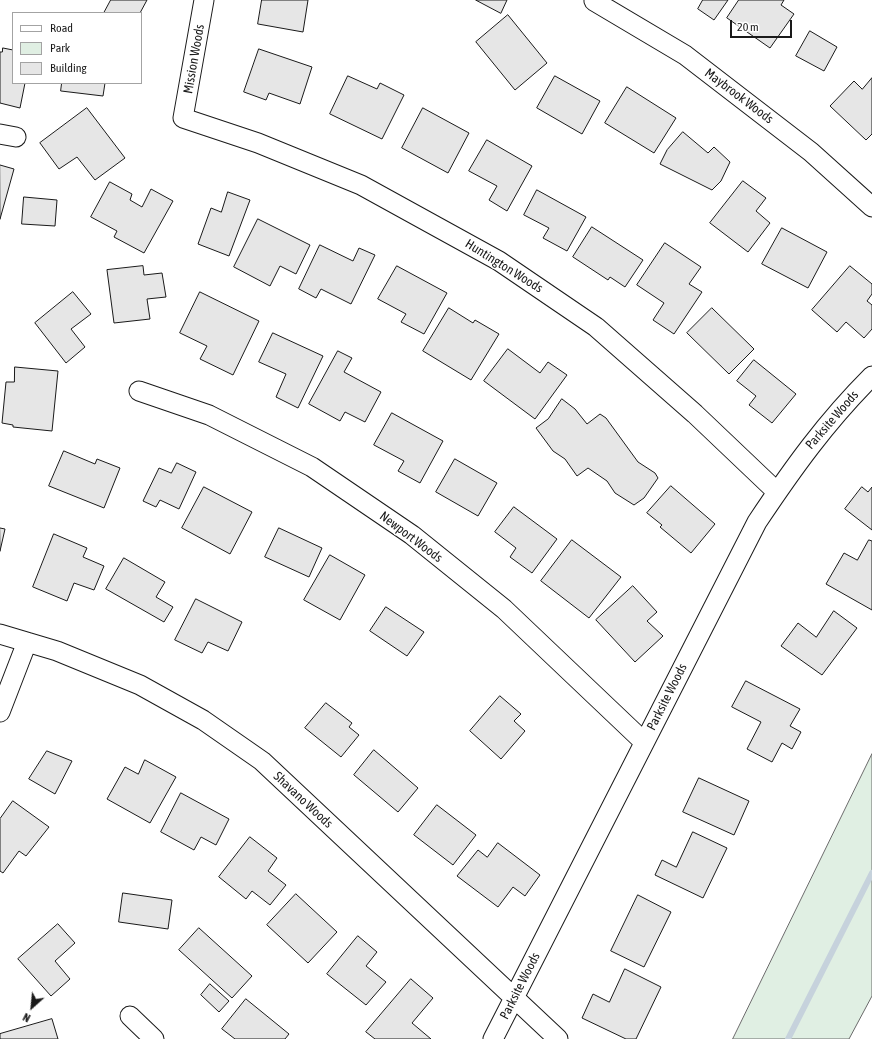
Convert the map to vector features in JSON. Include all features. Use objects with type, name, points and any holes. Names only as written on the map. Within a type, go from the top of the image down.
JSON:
[{"type":"street","name":"Mission Woods","points":[[183,118],[204,0]]},
{"type":"street","name":"Maybrook Woods","points":[[594,1],[685,55],[811,152],[872,206]]},
{"type":"street","name":"Huntington Woods","points":[[183,118],[258,143],[361,186],[415,213],[499,261],[596,327],[695,414],[777,492]]},
{"type":"street","name":"Parksite Woods","points":[[492,1039],[757,522],[797,461],[844,404],[872,376]]},
{"type":"street","name":"Newport Woods","points":[[139,391],[209,415],[312,467],[412,535],[504,610],[644,742]]},
{"type":"street","name":"Shavano Woods","points":[[0,634],[81,660],[140,685],[203,720],[262,761],[558,1039]]},
{"type":"street","points":[[0,712],[27,642]]},
{"type":"street","points":[[130,1016],[154,1039]]},
{"type":"green space","points":[[872,754],[872,996],[849,1039],[733,1039]]},
{"type":"building","points":[[111,0],[147,0],[141,12],[105,12]]},
{"type":"building","points":[[262,0],[308,0],[303,32],[258,24]]},
{"type":"building","points":[[476,0],[507,0],[501,13]]},
{"type":"building","points":[[703,0],[728,0],[714,20],[698,9]]},
{"type":"building","points":[[739,0],[784,0],[781,5],[794,14],[770,48],[727,18]]},
{"type":"building","points":[[508,15],[547,63],[515,90],[476,42]]},
{"type":"building","points":[[810,31],[837,47],[824,71],[796,56]]},
{"type":"building","points":[[3,48],[12,50],[12,84],[25,84],[20,108],[0,103],[0,52],[2,52]]},
{"type":"building","points":[[259,49],[312,67],[300,104],[269,93],[266,100],[244,92]]},
{"type":"building","points":[[348,76],[377,89],[380,83],[404,95],[382,139],[330,114]]},
{"type":"building","points":[[555,76],[600,101],[582,134],[537,108]]},
{"type":"building","points":[[872,78],[872,134],[866,140],[830,106],[854,81],[862,89]]},
{"type":"building","points":[[62,84],[105,84],[103,96],[61,91]]},
{"type":"building","points":[[627,87],[676,118],[654,153],[605,123]]},
{"type":"building","points":[[87,108],[125,158],[95,180],[77,157],[59,169],[40,143]]},
{"type":"building","points":[[423,108],[469,133],[448,173],[402,148]]},
{"type":"building","points":[[683,132],[708,153],[714,147],[730,162],[721,181],[712,190],[660,164],[667,150]]},
{"type":"building","points":[[487,140],[532,166],[507,211],[489,200],[497,186],[469,171]]},
{"type":"building","points":[[0,165],[14,169],[0,219]]},
{"type":"building","points":[[743,181],[766,198],[756,211],[770,223],[748,252],[710,223]]},
{"type":"building","points":[[110,182],[132,194],[130,200],[142,207],[151,189],[173,201],[144,253],[114,237],[117,231],[91,217]]},
{"type":"building","points":[[537,190],[586,217],[567,251],[543,238],[549,228],[524,215]]},
{"type":"building","points":[[228,192],[250,200],[229,256],[198,244],[211,208],[221,212]]},
{"type":"building","points":[[24,197],[57,200],[55,226],[22,224]]},
{"type":"building","points":[[258,219],[310,245],[296,274],[280,266],[270,286],[234,267]]},
{"type":"building","points":[[592,227],[643,260],[625,287],[610,277],[608,280],[573,257]]},
{"type":"building","points":[[782,228],[827,252],[808,288],[762,264]]},
{"type":"building","points":[[665,243],[701,267],[689,284],[702,292],[674,334],[653,320],[664,303],[637,285]]},
{"type":"building","points":[[320,245],[353,261],[359,248],[375,255],[351,304],[321,289],[316,298],[299,289]]},
{"type":"building","points":[[143,266],[144,275],[162,273],[166,297],[147,299],[150,319],[114,323],[107,270]]},
{"type":"building","points":[[397,266],[447,293],[424,334],[401,322],[406,314],[378,299]]},
{"type":"building","points":[[850,266],[872,284],[872,294],[867,301],[872,305],[872,329],[864,338],[846,322],[837,332],[812,310]]},
{"type":"building","points":[[73,292],[91,314],[71,329],[85,347],[66,363],[35,323]]},
{"type":"building","points":[[200,292],[259,321],[233,375],[200,359],[207,346],[180,333]]},
{"type":"building","points":[[449,308],[473,323],[475,320],[499,334],[471,380],[423,351]]},
{"type":"building","points":[[712,308],[754,349],[729,374],[687,333]]},
{"type":"building","points":[[273,333],[323,356],[298,408],[276,397],[286,374],[259,362]]},
{"type":"building","points":[[508,349],[540,373],[548,362],[567,375],[535,419],[484,381]]},
{"type":"building","points":[[338,351],[352,358],[344,372],[381,392],[365,422],[345,412],[340,421],[309,404]]},
{"type":"building","points":[[754,360],[796,394],[772,423],[749,405],[756,396],[737,381]]},
{"type":"building","points":[[15,367],[58,371],[52,431],[13,427],[13,425],[2,423],[6,382],[14,382]]},
{"type":"building","points":[[562,399],[575,409],[587,424],[600,414],[606,418],[638,462],[655,473],[658,478],[644,498],[634,505],[615,493],[607,481],[588,468],[577,476],[565,459],[553,451],[536,428],[548,419]]},
{"type":"building","points":[[392,413],[443,441],[420,483],[398,471],[404,461],[374,445]]},
{"type":"building","points":[[64,451],[95,464],[97,459],[120,468],[104,508],[49,486]]},
{"type":"building","points":[[455,459],[497,483],[478,516],[436,492]]},
{"type":"building","points":[[177,463],[196,472],[179,509],[160,500],[156,507],[143,501],[159,468],[171,473]]},
{"type":"building","points":[[671,486],[715,524],[691,553],[660,527],[662,525],[647,513]]},
{"type":"building","points":[[204,487],[252,512],[230,554],[182,528]]},
{"type":"building","points":[[862,487],[868,492],[872,487],[872,530],[845,509]]},
{"type":"building","points":[[514,507],[557,539],[532,573],[510,557],[516,548],[495,532]]},
{"type":"building","points":[[0,528],[5,529],[0,551]]},
{"type":"building","points":[[279,528],[322,548],[309,577],[265,557]]},
{"type":"building","points":[[54,534],[87,548],[83,557],[104,566],[94,590],[74,583],[67,601],[33,587]]},
{"type":"building","points":[[572,540],[621,577],[589,618],[541,581]]},
{"type":"building","points":[[869,540],[872,541],[872,610],[826,584],[844,553],[857,560]]},
{"type":"building","points":[[330,555],[365,575],[340,620],[304,600]]},
{"type":"building","points":[[124,558],[165,582],[156,597],[173,607],[164,622],[106,589]]},
{"type":"building","points":[[633,586],[657,612],[647,621],[663,636],[635,662],[596,620]]},
{"type":"building","points":[[196,599],[242,622],[228,651],[208,642],[202,653],[175,640]]},
{"type":"building","points":[[386,607],[424,632],[407,656],[370,631]]},
{"type":"building","points":[[834,611],[857,628],[822,675],[781,646],[798,623],[816,637]]},
{"type":"building","points":[[746,681],[800,709],[790,726],[801,732],[792,749],[782,743],[772,762],[747,749],[761,722],[732,707]]},
{"type":"building","points":[[500,696],[521,714],[514,721],[525,731],[501,759],[470,731]]},
{"type":"building","points":[[326,703],[352,723],[349,727],[359,735],[341,757],[305,728]]},
{"type":"building","points":[[374,750],[418,788],[398,812],[354,775]]},
{"type":"building","points":[[47,751],[72,761],[55,794],[29,779]]},
{"type":"building","points":[[145,760],[176,777],[150,823],[107,799],[125,767],[138,774]]},
{"type":"building","points":[[699,778],[749,801],[734,835],[683,812]]},
{"type":"building","points":[[181,793],[229,819],[216,845],[201,837],[194,850],[161,832]]},
{"type":"building","points":[[13,801],[49,827],[26,856],[19,851],[3,873],[0,871],[0,819]]},
{"type":"building","points":[[437,805],[476,835],[453,865],[414,835]]},
{"type":"building","points":[[693,832],[727,848],[703,898],[655,875],[662,860],[676,867]]},
{"type":"building","points":[[250,837],[277,858],[268,871],[286,885],[270,905],[252,891],[246,899],[219,877]]},
{"type":"building","points":[[498,843],[540,875],[525,896],[513,887],[498,907],[457,876],[478,850],[487,857]]},
{"type":"building","points":[[123,893],[172,900],[168,929],[119,922]]},
{"type":"building","points":[[296,894],[337,932],[308,963],[267,925]]},
{"type":"building","points":[[638,895],[671,912],[644,967],[611,951]]},
{"type":"building","points":[[58,924],[75,943],[55,961],[70,979],[51,996],[18,959]]},
{"type":"building","points":[[199,928],[252,976],[232,998],[179,950]]},
{"type":"building","points":[[358,936],[377,952],[366,966],[386,982],[366,1005],[327,974]]},
{"type":"building","points":[[625,969],[661,987],[636,1039],[626,1039],[582,1018],[593,994],[609,1002]]},
{"type":"building","points":[[411,979],[433,998],[412,1023],[431,1039],[375,1039],[366,1032]]},
{"type":"building","points":[[210,984],[229,1001],[219,1012],[201,995]]},
{"type":"building","points":[[246,999],[289,1034],[285,1039],[235,1039],[222,1029]]},
{"type":"building","points":[[52,1019],[58,1039],[0,1039],[0,1034]]},
{"type":"waterway","points":[[788,1039],[872,873]]}]
